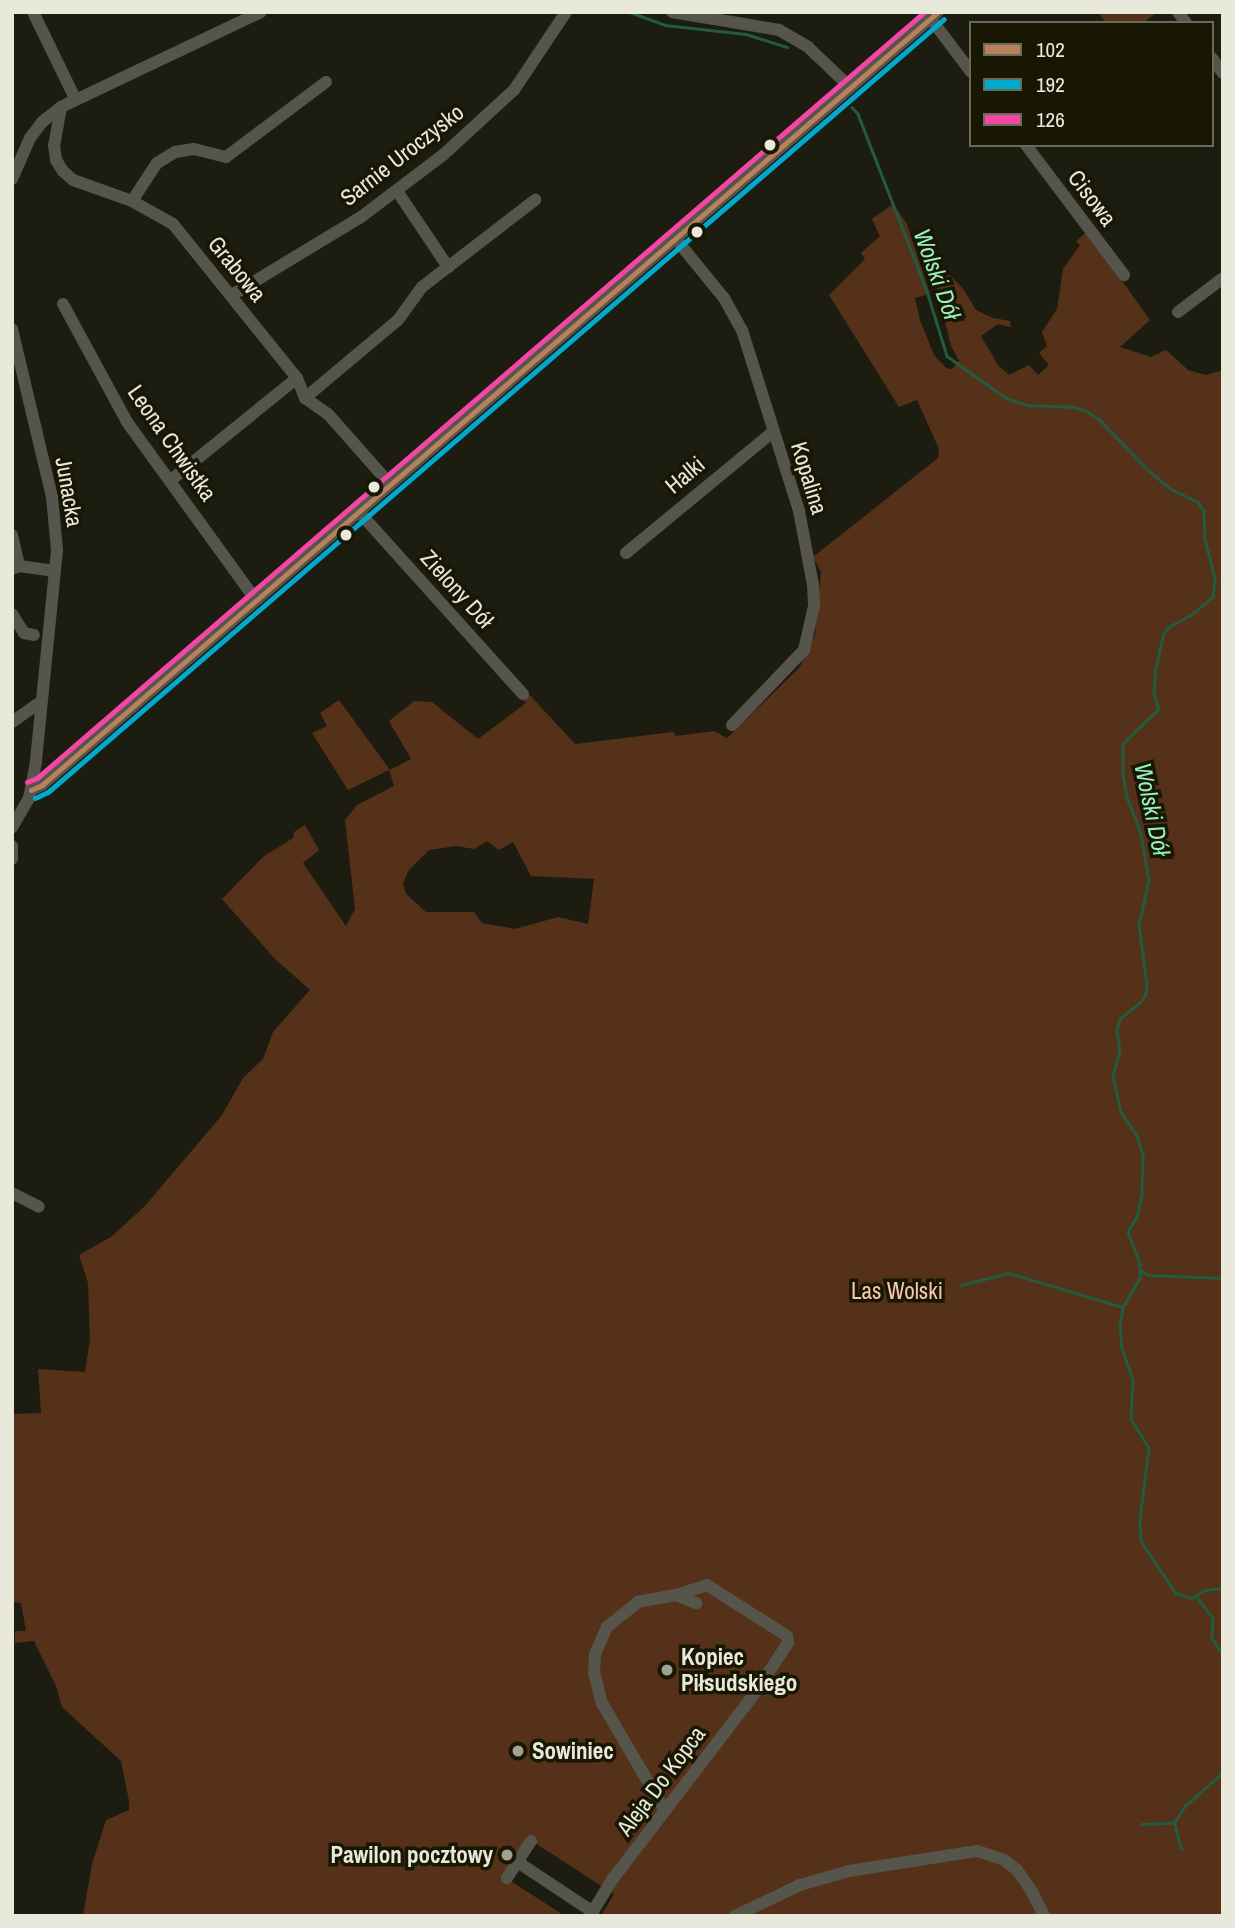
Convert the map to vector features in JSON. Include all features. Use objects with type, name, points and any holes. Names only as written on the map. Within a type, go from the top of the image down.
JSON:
[{"type":"street","points":[[33,12],[75,99]]},
{"type":"street","points":[[12,179],[30,138],[42,122],[61,107],[261,12]]},
{"type":"street","name":"Sarnie Uroczysko","points":[[232,295],[361,217],[443,155],[514,90],[566,12]]},
{"type":"street","points":[[672,12],[779,30],[808,47],[850,87]]},
{"type":"street","points":[[31,790],[42,785],[935,16],[969,69]]},
{"type":"street","points":[[132,201],[158,163],[174,152],[194,149],[226,157],[326,82]]},
{"type":"street","name":"Grabowa","points":[[61,107],[54,145],[61,169],[72,180],[132,201],[169,221],[297,378],[305,398]]},
{"type":"street","name":"Cisowa","points":[[1028,147],[1124,275]]},
{"type":"street","points":[[397,191],[448,267]]},
{"type":"street","points":[[390,484],[328,414],[305,398],[398,320],[422,287],[535,200]]},
{"type":"street","name":"Kopalina","points":[[675,239],[724,298],[738,321],[799,511],[809,557],[814,606],[804,650],[732,725]]},
{"type":"street","points":[[1178,312],[1223,278]]},
{"type":"street","name":"Leona Chwistka","points":[[63,304],[127,422],[256,600]]},
{"type":"street","name":"Junacka","points":[[12,329],[52,497],[57,534],[31,790],[12,828]]},
{"type":"street","points":[[171,480],[297,378]]},
{"type":"street","name":"Halki","points":[[626,553],[773,432]]},
{"type":"street","name":"Zielony Dół","points":[[359,512],[523,694]]},
{"type":"street","points":[[12,535],[16,568],[55,571]]},
{"type":"street","points":[[12,614],[24,633],[34,635]]},
{"type":"street","points":[[12,722],[41,702]]},
{"type":"street","points":[[12,846],[12,859]]},
{"type":"street","points":[[12,1193],[39,1207]]},
{"type":"street","name":"Aleja Do Kopca","points":[[591,1914],[606,1889],[752,1698],[788,1643],[787,1636],[719,1590],[707,1585],[676,1595]]},
{"type":"street","points":[[665,1811],[605,1710],[596,1687],[594,1663],[601,1636],[615,1618],[638,1602],[676,1595],[696,1603]]},
{"type":"street","points":[[507,1878],[519,1863],[531,1840]]},
{"type":"street","points":[[735,1916],[800,1885],[849,1871],[977,1851],[1004,1860],[1017,1870],[1044,1916]]},
{"type":"street","points":[[519,1863],[591,1914]]},
{"type":"green space","points":[[1104,12],[1157,12],[1146,21],[1104,21],[1100,15]]},
{"type":"green space","name":"Las Wolski","points":[[893,204],[907,224],[930,294],[915,298],[920,320],[934,355],[946,368],[952,369],[959,361],[951,346],[927,250],[964,290],[976,310],[993,318],[1010,321],[1011,327],[998,324],[981,336],[998,365],[1009,375],[1029,365],[1038,375],[1049,365],[1039,353],[1047,346],[1042,332],[1057,309],[1063,269],[1080,245],[1076,241],[1087,232],[1150,320],[1120,347],[1151,357],[1166,350],[1188,370],[1206,375],[1223,370],[1223,1916],[601,1916],[614,1894],[527,1838],[503,1876],[565,1916],[83,1916],[92,1864],[106,1820],[129,1810],[129,1801],[121,1761],[62,1707],[56,1686],[34,1641],[15,1643],[15,1631],[26,1631],[21,1603],[12,1602],[12,1414],[41,1413],[38,1369],[85,1372],[90,1340],[88,1283],[79,1255],[111,1237],[145,1206],[222,1115],[243,1078],[263,1059],[273,1032],[310,990],[274,958],[222,899],[263,857],[293,838],[294,832],[305,825],[319,850],[303,863],[346,926],[355,909],[345,820],[357,805],[394,786],[389,770],[348,790],[312,733],[327,726],[320,713],[339,700],[390,770],[411,759],[389,721],[414,701],[432,702],[478,739],[526,703],[518,694],[526,691],[575,744],[673,732],[676,736],[714,731],[727,738],[800,667],[815,635],[821,572],[813,557],[938,458],[939,449],[917,400],[899,407],[829,295],[865,259],[861,253],[880,236],[872,219]],"holes":[[[487,841],[499,850],[513,842],[531,876],[594,879],[588,924],[558,917],[515,929],[482,923],[474,912],[426,912],[406,894],[403,883],[409,870],[429,850],[456,846],[474,849]]]},
{"type":"waterway","points":[[630,12],[665,25],[746,34],[787,47]]},
{"type":"waterway","name":"Wolski Dół","points":[[852,107],[858,114],[926,288],[947,356],[1006,398],[1027,405],[1075,407],[1086,411],[1100,420],[1147,469],[1171,489],[1198,502],[1204,511],[1205,539],[1215,578],[1213,597],[1193,614],[1168,628],[1163,636],[1154,694],[1159,709],[1123,744],[1123,773],[1127,797],[1141,834],[1149,880],[1139,925],[1147,984],[1146,994],[1141,1002],[1120,1019],[1117,1031],[1120,1051],[1113,1075],[1121,1112],[1137,1136],[1143,1154],[1142,1196],[1137,1217],[1128,1232],[1140,1264],[1140,1278],[1123,1307],[1120,1326],[1122,1348],[1133,1380],[1131,1419],[1149,1448],[1140,1519],[1141,1541],[1176,1593],[1192,1598],[1205,1590],[1223,1588]]},
{"type":"waterway","points":[[1140,1270],[1148,1275],[1223,1278]]},
{"type":"waterway","points":[[961,1285],[1009,1273],[1122,1307]]},
{"type":"waterway","points":[[1197,1598],[1213,1618],[1212,1638],[1223,1655]]},
{"type":"waterway","points":[[1181,1849],[1174,1823],[1184,1807],[1223,1772]]},
{"type":"waterway","points":[[1141,1824],[1173,1823]]},
{"type":"transit line","name":"126","points":[[27,782],[37,778],[924,12]]},
{"type":"transit line","name":"102","points":[[31,790],[42,785],[938,12]]},
{"type":"transit line","name":"192","points":[[35,798],[48,792],[944,19]]},
{"type":"place","name":"Kopiec Piłsudskiego","points":[[667,1670]]},
{"type":"place","name":"Sowiniec","points":[[518,1751]]},
{"type":"place","name":"Pawilon pocztowy","points":[[507,1855]]}]
